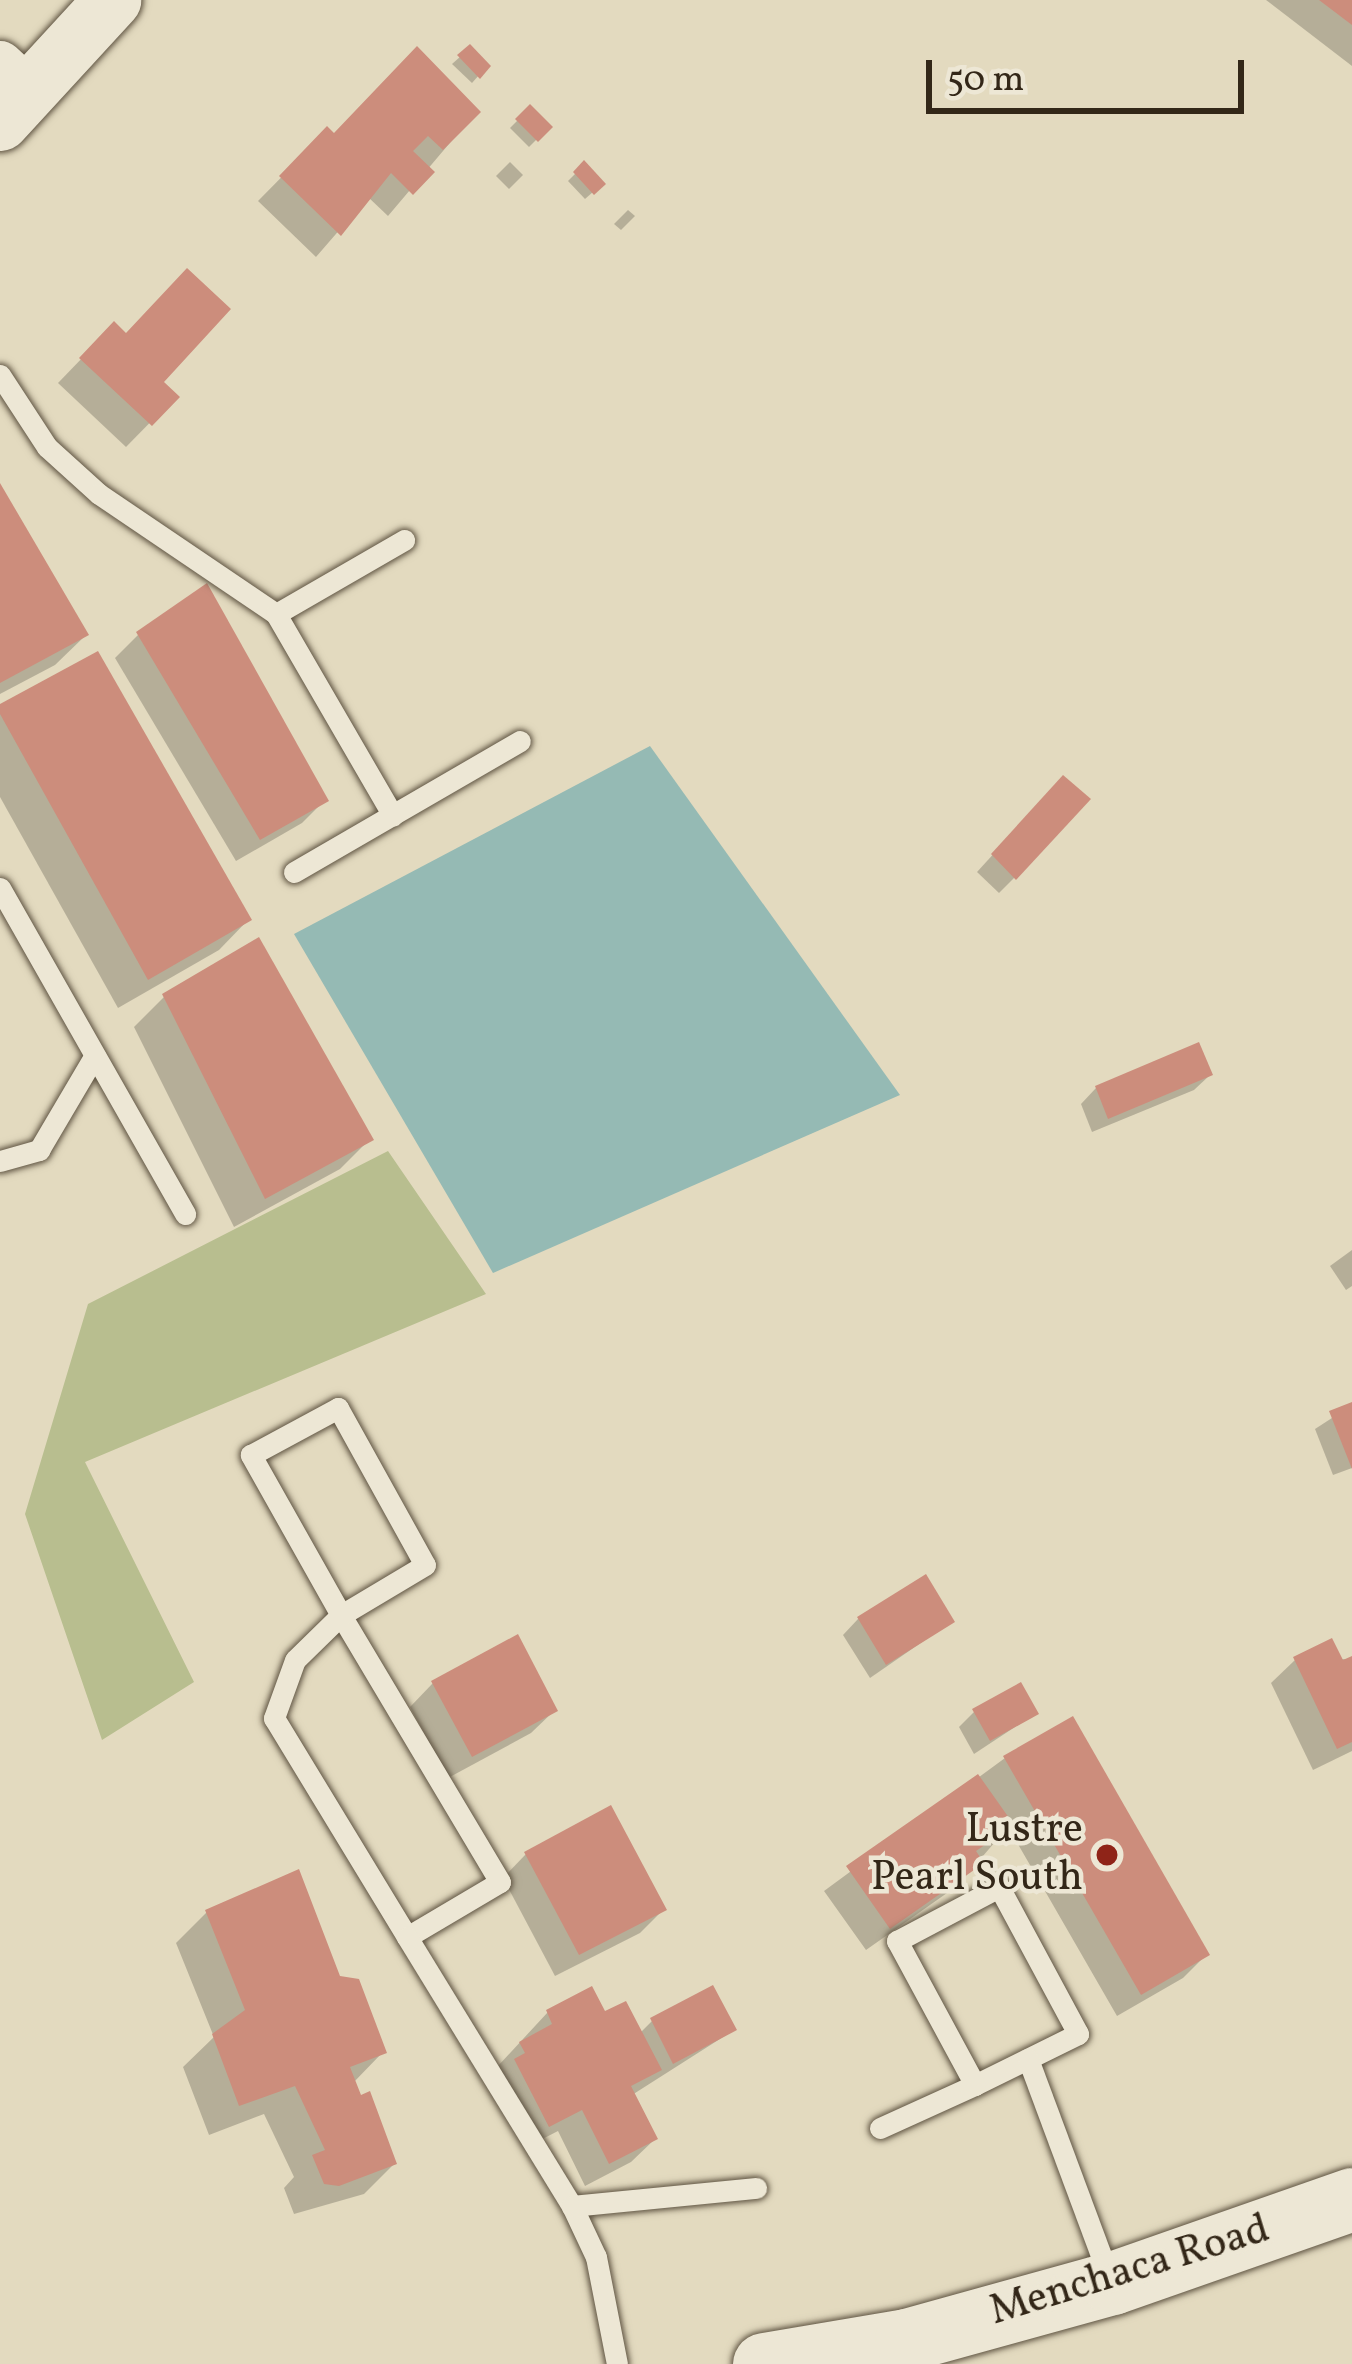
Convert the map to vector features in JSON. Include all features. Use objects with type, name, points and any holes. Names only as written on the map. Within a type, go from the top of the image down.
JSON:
[{"type":"main road","name":"Menchaca Road","points":[[764,2364],[906,2340],[1112,2283],[1352,2200]]},
{"type":"street","points":[[10,92],[112,0]]},
{"type":"lane","points":[[0,375],[46,447],[99,494],[275,614],[393,816]]},
{"type":"lane","points":[[275,614],[404,540]]},
{"type":"lane","points":[[294,872],[520,741]]},
{"type":"lane","points":[[0,887],[185,1214]]},
{"type":"lane","points":[[0,1161],[39,1150],[95,1055]]},
{"type":"lane","points":[[407,1937],[500,1882],[341,1615],[251,1455],[338,1408],[425,1564],[341,1615],[295,1660],[274,1718],[407,1937],[572,2206],[596,2257],[616,2364]]},
{"type":"lane","points":[[880,2128],[975,2085],[1078,2034],[999,1887],[897,1941],[975,2085]]},
{"type":"lane","points":[[1028,2059],[1112,2283]]},
{"type":"lane","points":[[572,2206],[756,2188]]},
{"type":"green space","points":[[388,1151],[486,1294],[85,1462],[194,1682],[102,1740],[25,1514],[88,1304]]},
{"type":"water","points":[[650,746],[900,1095],[493,1273],[294,934]]},
{"type":"building","points":[[1319,0],[1352,0],[1352,25]]},
{"type":"building","points":[[470,44],[491,66],[480,79],[457,55]]},
{"type":"building","points":[[417,46],[481,112],[443,150],[428,136],[413,151],[435,172],[413,195],[391,173],[341,236],[279,176],[327,126],[334,133]]},
{"type":"building","points":[[530,104],[553,127],[538,142],[515,119]]},
{"type":"building","points":[[584,160],[606,184],[594,195],[573,172]]},
{"type":"building","points":[[187,268],[231,309],[164,382],[180,397],[152,426],[79,358],[114,321],[126,333]]},
{"type":"building","points":[[0,483],[89,635],[0,683]]},
{"type":"building","points":[[207,583],[329,801],[260,840],[136,632]]},
{"type":"building","points":[[98,651],[252,920],[148,980],[0,714],[0,704]]},
{"type":"building","points":[[1063,775],[1091,799],[1016,880],[991,854]]},
{"type":"building","points":[[259,937],[374,1140],[265,1199],[162,994]]},
{"type":"building","points":[[1199,1042],[1213,1075],[1108,1119],[1095,1086]]},
{"type":"building","points":[[1352,1402],[1352,1469],[1329,1411]]},
{"type":"building","points":[[926,1574],[955,1622],[886,1665],[857,1617]]},
{"type":"building","points":[[518,1634],[558,1711],[472,1757],[431,1681]]},
{"type":"building","points":[[1332,1638],[1343,1660],[1352,1656],[1352,1742],[1337,1749],[1293,1657]]},
{"type":"building","points":[[1021,1682],[1039,1714],[990,1741],[972,1709]]},
{"type":"building","name":"Lustre Pearl South","points":[[1073,1716],[1210,1955],[1141,1995],[1003,1756]]},
{"type":"building","name":"Lustre Pearl South","points":[[978,1774],[1014,1825],[976,1851],[984,1863],[890,1929],[846,1866]]},
{"type":"building","points":[[611,1805],[667,1910],[579,1955],[524,1852]]},
{"type":"building","points":[[299,1869],[340,1976],[359,1979],[387,2053],[350,2067],[361,2095],[370,2091],[397,2164],[339,2186],[324,2184],[312,2155],[325,2150],[295,2086],[239,2106],[212,2034],[245,2010],[205,1910]]},
{"type":"building","points":[[713,1985],[737,2030],[673,2064],[650,2018]]},
{"type":"building","points":[[592,1986],[605,2011],[626,2001],[662,2070],[631,2086],[658,2139],[609,2164],[582,2110],[549,2127],[514,2059],[525,2053],[519,2042],[552,2024],[546,2010]]},
{"type":"place","name":"Lustre Pearl South","points":[[1107,1855]]}]
